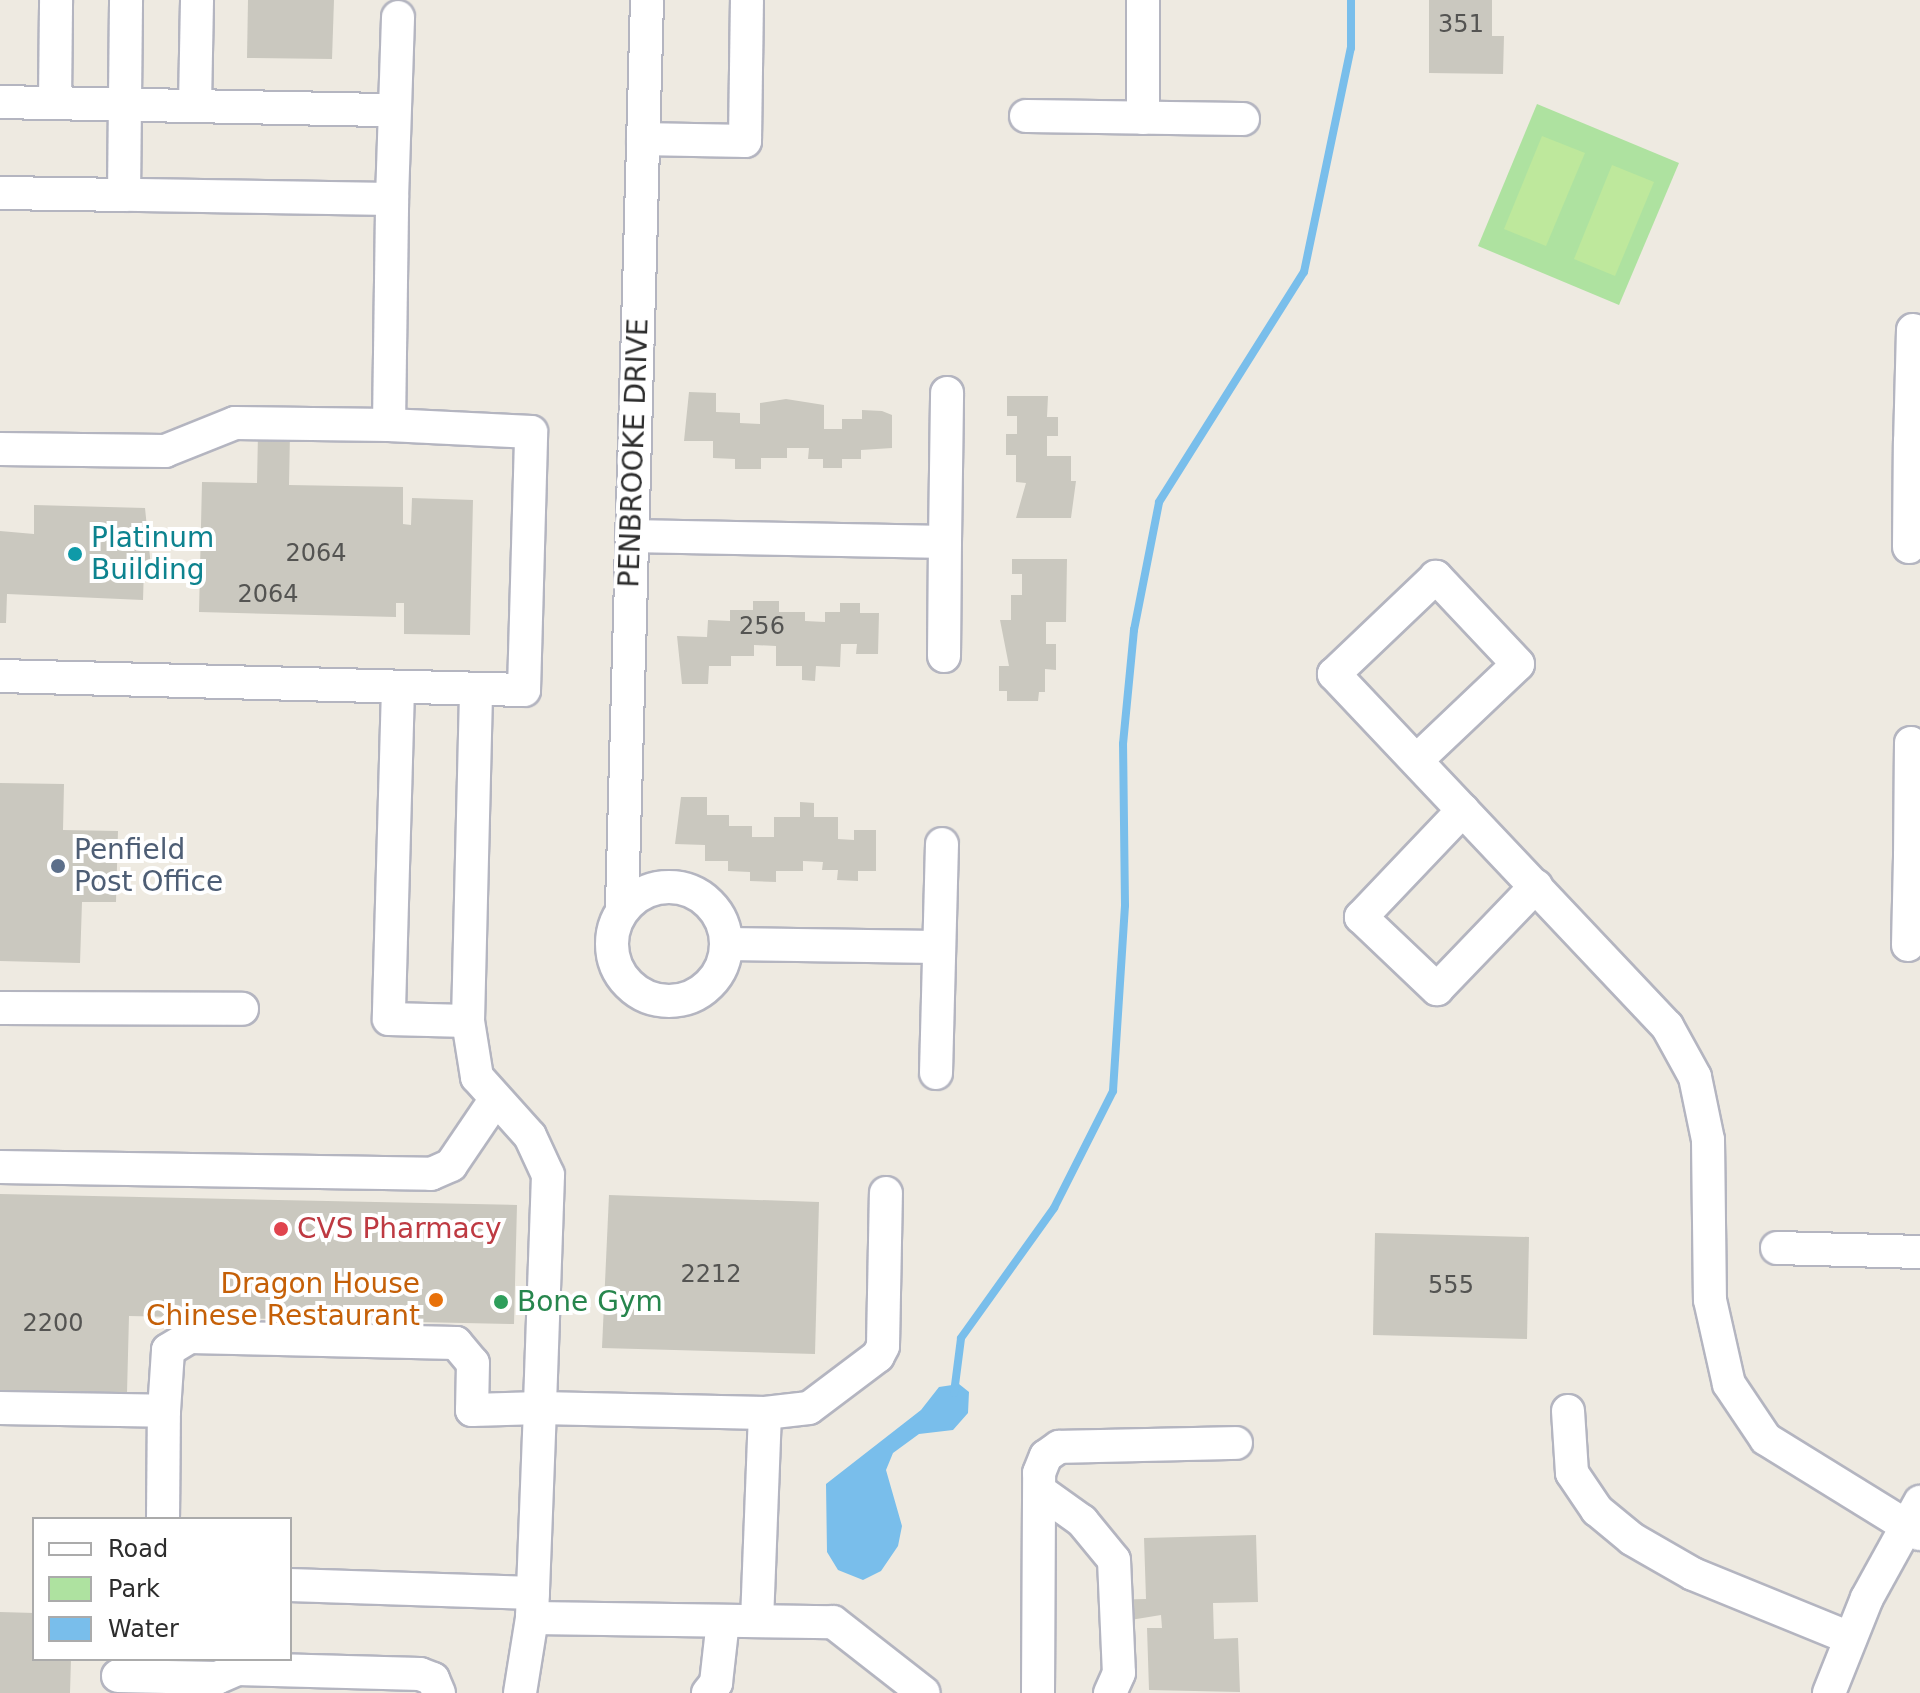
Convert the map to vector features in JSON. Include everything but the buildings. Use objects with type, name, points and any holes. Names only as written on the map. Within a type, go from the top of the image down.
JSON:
[{"type":"street","points":[[55,102],[56,0]]},
{"type":"street","points":[[124,195],[126,0]]},
{"type":"street","points":[[195,105],[197,0]]},
{"type":"street","name":"PENBROOKE DRIVE","points":[[647,0],[622,906],[613,957],[620,975],[649,998],[685,999],[702,991],[724,962],[726,944]]},
{"type":"street","points":[[643,139],[745,141],[747,0]]},
{"type":"street","points":[[1143,0],[1143,118]]},
{"type":"street","points":[[389,425],[398,17]]},
{"type":"street","points":[[0,102],[394,110]]},
{"type":"street","points":[[1026,116],[1243,119]]},
{"type":"street","points":[[0,193],[392,199]]},
{"type":"street","points":[[1909,547],[1915,442],[1913,330]]},
{"type":"street","points":[[944,656],[947,393]]},
{"type":"street","points":[[0,449],[165,451],[235,423],[389,425],[531,432],[524,690],[0,676]]},
{"type":"street","points":[[632,536],[945,542]]},
{"type":"street","points":[[1417,760],[1518,664],[1436,577],[1334,674],[1667,1026],[1695,1077],[1708,1140],[1710,1300],[1729,1384],[1766,1439],[1914,1520],[1850,1638],[1829,1693]]},
{"type":"street","points":[[398,688],[389,1019],[468,1021]]},
{"type":"street","points":[[476,690],[468,1021],[477,1077],[530,1136],[548,1175],[533,1605],[520,1693]]},
{"type":"street","points":[[1908,945],[1915,856],[1911,743]]},
{"type":"street","points":[[1463,810],[1361,917],[1437,989],[1536,886]]},
{"type":"street","points":[[936,1073],[942,844]]},
{"type":"street","points":[[622,906],[660,887],[680,887],[713,907],[726,944],[939,947]]},
{"type":"street","points":[[0,1008],[242,1009]]},
{"type":"street","points":[[0,1167],[431,1174],[451,1165],[495,1100]]},
{"type":"street","points":[[163,1517],[168,1350],[190,1337],[456,1343],[473,1363],[472,1410],[540,1408],[765,1413],[809,1408],[878,1356],[886,1193]]},
{"type":"street","points":[[1777,1248],[1920,1252]]},
{"type":"street","points":[[0,1408],[164,1411]]},
{"type":"street","points":[[1568,1411],[1572,1473],[1597,1510],[1632,1539],[1693,1574],[1850,1638]]},
{"type":"street","points":[[757,1621],[765,1413]]},
{"type":"street","points":[[1038,1693],[1040,1491],[1046,1456],[1059,1447],[1236,1443]]},
{"type":"street","points":[[1040,1491],[1082,1521],[1114,1560],[1119,1673],[1110,1693]]},
{"type":"street","points":[[292,1585],[723,1621],[833,1622],[924,1693]]},
{"type":"street","points":[[708,1693],[716,1683],[723,1621]]},
{"type":"street","points":[[118,1676],[217,1678],[236,1674],[420,1674],[433,1679],[439,1693]]},
{"type":"green space","points":[[1537,104],[1679,163],[1619,305],[1478,246]]},
{"type":"green space","points":[[1542,136],[1585,153],[1546,246],[1504,229]]},
{"type":"green space","points":[[1612,165],[1654,182],[1615,276],[1574,259]]},
{"type":"water","points":[[959,1384],[969,1392],[968,1413],[953,1430],[919,1434],[893,1453],[886,1470],[902,1526],[898,1546],[881,1571],[863,1580],[838,1570],[827,1552],[826,1484],[921,1410],[939,1387]]},
{"type":"waterway","points":[[954,1393],[961,1338],[1054,1208],[1113,1091],[1125,905],[1123,744],[1134,630],[1159,502],[1304,272],[1351,48],[1351,0]]},
{"type":"place","name":"Platinum Building","points":[[75,554]]},
{"type":"place","name":"Penfield Post Office","points":[[58,866]]},
{"type":"place","name":"CVS Pharmacy","points":[[281,1229]]},
{"type":"place","name":"Dragon House Chinese Restaurant","points":[[436,1300]]},
{"type":"place","name":"Bone Gym","points":[[501,1302]]}]
